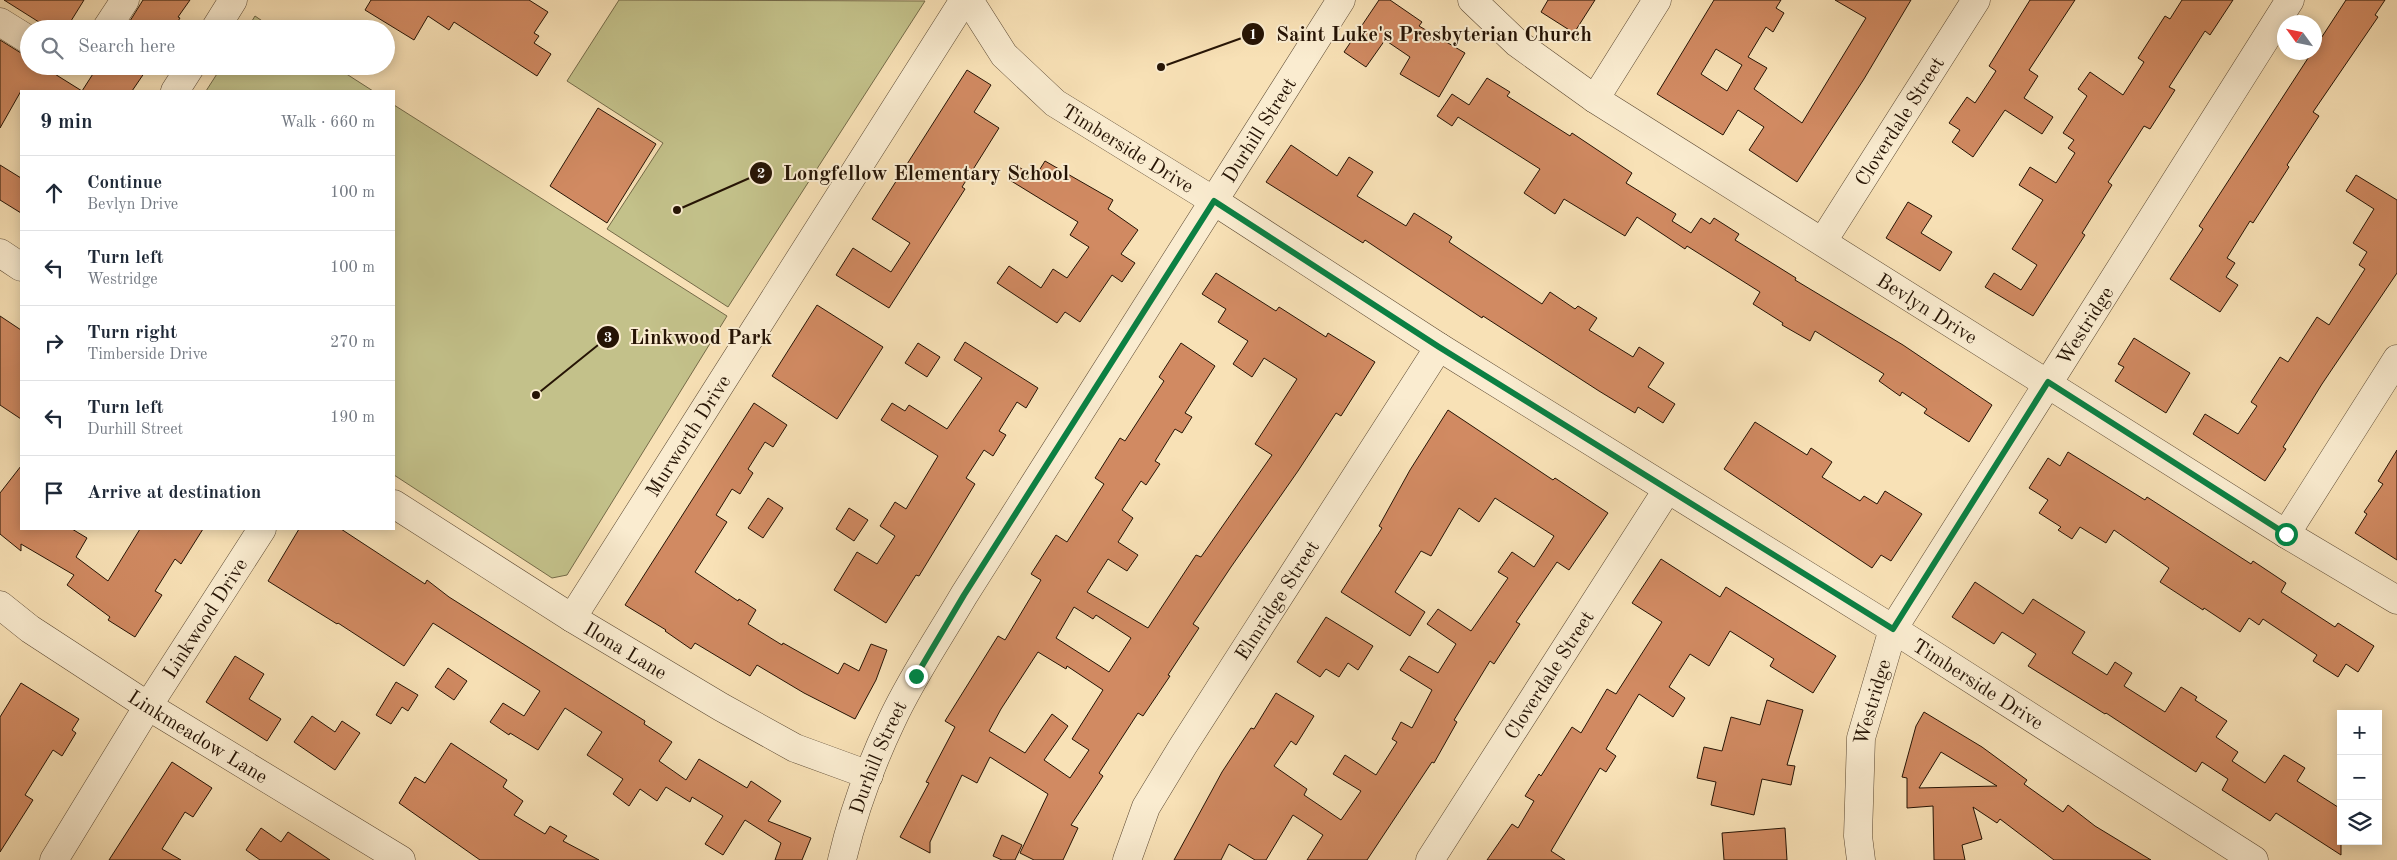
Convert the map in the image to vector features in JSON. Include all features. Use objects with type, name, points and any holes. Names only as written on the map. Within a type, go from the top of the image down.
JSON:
[{"type":"street","points":[[112,20],[125,0]]},
{"type":"street","points":[[221,20],[234,0]]},
{"type":"street","name":"Murworth Drive","points":[[572,618],[964,0]]},
{"type":"street","name":"Timberside Drive","points":[[969,0],[1004,55],[1055,103],[1214,201],[1439,347],[1893,629],[2254,860]]},
{"type":"street","name":"Durhill Street","points":[[842,860],[869,775],[892,720],[964,595],[1341,0]]},
{"type":"street","name":"Bevlyn Drive","points":[[1472,0],[1517,44],[1595,99],[2048,382],[2286,534],[2397,600]]},
{"type":"street","points":[[1595,99],[1657,0]]},
{"type":"street","name":"Cloverdale Street","points":[[1823,241],[1976,0]]},
{"type":"street","name":"Westridge","points":[[1861,860],[1858,836],[1862,738],[1893,629],[2290,0]]},
{"type":"street","points":[[0,22],[20,34]]},
{"type":"street","points":[[176,90],[185,75]]},
{"type":"street","points":[[0,253],[20,266]]},
{"type":"street","name":"Elmridge Street","points":[[1127,860],[1146,807],[1183,746],[1439,347]]},
{"type":"street","points":[[2286,534],[2397,359]]},
{"type":"street","name":"Cloverdale Street","points":[[1430,860],[1667,490]]},
{"type":"street","name":"Ilona Lane","points":[[395,505],[572,618],[721,707],[795,748],[869,775]]},
{"type":"street","name":"Linkwood Drive","points":[[54,860],[148,706],[261,530]]},
{"type":"street","name":"Linkmeadow Lane","points":[[0,605],[30,629],[148,706],[385,856]]},
{"type":"shaded area","points":[[619,0],[925,1],[728,307],[607,229],[663,143],[567,81]]},
{"type":"shaded area","points":[[255,16],[261,20],[253,20]]},
{"type":"shaded area","points":[[216,75],[348,75],[371,90],[207,90]]},
{"type":"shaded area","points":[[395,106],[727,316],[567,575],[552,578],[395,476]]},
{"type":"building","points":[[4,0],[84,0],[72,20],[36,20]]},
{"type":"building","points":[[143,0],[190,0],[178,17],[180,18],[179,20],[131,20]]},
{"type":"building","points":[[371,0],[529,0],[548,12],[534,33],[539,36],[534,43],[551,54],[537,76],[454,22],[449,30],[428,16],[414,40],[395,28],[395,20],[381,20],[365,10]]},
{"type":"building","points":[[1379,0],[1390,0],[1422,22],[1419,26],[1465,53],[1439,97],[1400,74],[1410,57],[1385,40],[1366,67],[1344,52]]},
{"type":"building","points":[[1548,0],[1595,0],[1574,33],[1541,12]]},
{"type":"building","points":[[1714,0],[1781,0],[1776,8],[1784,13],[1773,32],[1766,27],[1748,57],[1767,68],[1754,89],[1802,123],[1866,18],[1835,0],[1911,0],[1864,79],[1797,182],[1749,150],[1764,127],[1738,110],[1723,135],[1657,94]],"holes":[[[1716,49],[1742,65],[1727,91],[1701,74]]]},
{"type":"building","points":[[2030,0],[2075,0],[2029,70],[2038,76],[2024,98],[2053,117],[2042,134],[2005,110],[1973,157],[1952,142],[1960,130],[1949,123],[1967,97],[1975,103],[1996,71],[1989,66]]},
{"type":"building","points":[[2182,0],[2233,0],[2210,35],[2205,31],[2169,87],[2175,90],[2150,129],[2144,126],[2108,182],[2112,185],[2082,233],[2085,235],[2033,316],[1985,287],[1994,273],[2021,290],[2037,265],[2012,249],[2043,200],[2019,185],[2030,167],[2056,183],[2075,153],[2068,148],[2074,140],[2063,133],[2087,96],[2078,89],[2090,72],[2123,95],[2144,62],[2138,58],[2165,16],[2170,19]]},
{"type":"building","points":[[2346,0],[2385,0],[2375,15],[2378,17],[2313,112],[2319,116],[2287,165],[2289,167],[2253,223],[2250,221],[2227,258],[2235,263],[2226,277],[2238,285],[2220,312],[2170,279],[2203,229],[2199,226],[2307,60],[2322,60],[2322,37]]},
{"type":"building","points":[[0,40],[20,52],[20,75],[56,75],[80,90],[20,90],[0,128]]},
{"type":"building","points":[[967,70],[991,85],[974,112],[999,128],[962,187],[965,189],[889,308],[836,275],[853,248],[891,272],[910,243],[872,219]]},
{"type":"building","points":[[92,75],[143,75],[133,90],[83,90]]},
{"type":"building","points":[[1487,78],[1510,92],[1507,96],[1570,136],[1572,133],[1632,173],[1626,183],[1676,214],[1672,221],[1691,233],[1701,218],[1710,224],[1714,218],[1739,234],[1735,240],[1796,278],[1795,280],[1903,345],[1992,405],[1969,442],[1924,413],[1927,409],[1902,392],[1900,396],[1879,381],[1884,374],[1815,331],[1810,341],[1782,325],[1783,323],[1753,304],[1760,292],[1687,246],[1685,249],[1637,217],[1625,236],[1564,199],[1555,214],[1524,193],[1540,169],[1458,117],[1452,126],[1437,116],[1452,94],[1469,105]]},
{"type":"building","points":[[598,108],[656,144],[607,223],[550,186]]},
{"type":"building","points":[[1291,145],[1337,176],[1349,157],[1373,172],[1357,196],[1406,226],[1414,213],[1452,237],[1449,242],[1542,304],[1550,292],[1575,309],[1578,306],[1597,318],[1589,330],[1633,357],[1639,347],[1664,363],[1648,387],[1675,404],[1663,423],[1638,407],[1635,413],[1483,316],[1482,318],[1365,240],[1363,243],[1266,182]]},
{"type":"building","points":[[1045,161],[1113,200],[1108,209],[1138,230],[1121,254],[1135,263],[1122,282],[1112,275],[1080,322],[1065,312],[1057,323],[997,283],[1009,266],[1041,288],[1053,269],[1067,278],[1089,247],[1070,235],[1078,222],[1008,179],[1017,166],[1035,177]]},
{"type":"building","points":[[0,165],[20,177],[20,212],[0,200]]},
{"type":"building","points":[[2356,175],[2397,200],[2397,273],[2322,384],[2283,447],[2286,449],[2265,481],[2193,434],[2205,414],[2238,434],[2257,406],[2251,402],[2280,357],[2288,362],[2317,317],[2329,325],[2365,269],[2359,265],[2367,252],[2353,243],[2374,209],[2346,191]]},
{"type":"building","points":[[1908,202],[1932,216],[1921,233],[1952,252],[1940,271],[1886,238]]},
{"type":"building","points":[[1216,273],[1276,311],[1279,307],[1326,337],[1328,333],[1375,362],[1341,416],[1336,413],[1231,567],[1193,624],[1199,628],[1168,675],[1170,676],[1143,716],[1138,713],[1099,773],[1103,776],[1071,825],[1078,828],[1063,860],[1034,860],[1020,853],[1048,794],[990,757],[977,783],[962,775],[930,842],[930,853],[900,837],[929,783],[926,782],[955,727],[945,721],[998,636],[1005,640],[1041,580],[1031,574],[1056,535],[1067,542],[1104,484],[1095,478],[1120,438],[1125,441],[1164,381],[1159,377],[1181,343],[1215,366],[1185,413],[1192,417],[1182,433],[1175,429],[1155,461],[1160,464],[1146,485],[1141,481],[1122,510],[1133,518],[1118,542],[1138,555],[1127,571],[1108,559],[1087,592],[1148,628],[1196,555],[1201,557],[1272,455],[1255,444],[1297,379],[1264,358],[1252,377],[1233,364],[1248,341],[1218,322],[1226,309],[1202,294]],"holes":[[[1074,607],[1093,619],[1096,615],[1131,638],[1109,672],[1056,638]],[[1038,652],[1066,669],[1067,666],[1103,690],[1072,739],[1089,750],[1070,778],[1044,760],[1068,726],[1052,714],[1025,753],[989,731]]]},
{"type":"building","points":[[817,305],[883,347],[837,419],[772,376]]},
{"type":"building","points":[[0,316],[20,329],[20,418],[0,405]]},
{"type":"building","points":[[2134,338],[2190,373],[2166,413],[2115,381],[2124,367],[2118,364]]},
{"type":"building","points":[[965,342],[1038,388],[1026,408],[1017,402],[999,431],[1006,435],[993,456],[984,450],[966,478],[975,484],[919,576],[916,575],[886,623],[834,590],[857,552],[877,564],[895,536],[880,526],[895,502],[906,509],[938,456],[881,420],[892,403],[905,411],[909,405],[947,429],[982,378],[954,360]]},
{"type":"building","points":[[918,343],[940,357],[927,377],[905,363]]},
{"type":"building","points":[[754,403],[787,425],[773,447],[765,442],[748,469],[753,473],[740,494],[732,489],[716,515],[727,522],[695,572],[738,601],[739,599],[756,610],[748,624],[782,645],[783,643],[838,674],[844,663],[859,671],[871,644],[887,650],[876,680],[855,719],[804,693],[757,665],[750,676],[695,643],[691,649],[666,630],[625,605]]},
{"type":"building","points":[[1448,410],[1553,480],[1555,478],[1608,513],[1569,570],[1557,562],[1516,622],[1520,624],[1494,664],[1490,661],[1454,720],[1457,722],[1434,763],[1432,762],[1367,860],[1307,860],[1323,835],[1293,815],[1266,860],[1255,860],[1229,844],[1221,860],[1174,860],[1222,772],[1251,728],[1254,729],[1276,693],[1314,716],[1296,745],[1291,741],[1274,766],[1307,789],[1304,795],[1341,820],[1361,791],[1333,774],[1345,755],[1376,775],[1397,742],[1392,739],[1401,722],[1412,728],[1432,690],[1400,670],[1409,656],[1438,673],[1456,644],[1427,624],[1438,609],[1471,631],[1508,578],[1498,572],[1512,552],[1534,567],[1554,536],[1495,498],[1479,522],[1459,508],[1431,556],[1421,551],[1395,592],[1425,612],[1410,636],[1341,592],[1382,528],[1379,526],[1410,470]]},
{"type":"building","points":[[1755,422],[1807,455],[1811,448],[1832,462],[1822,477],[1860,501],[1864,496],[1877,504],[1885,491],[1922,514],[1891,561],[1881,555],[1872,568],[1724,469]]},
{"type":"building","points":[[2397,450],[2397,560],[2355,533],[2367,514],[2364,512],[2383,484],[2378,481]]},
{"type":"building","points":[[2068,452],[2145,500],[2147,497],[2251,564],[2253,561],[2286,583],[2281,592],[2335,627],[2338,623],[2374,646],[2358,672],[2346,664],[2338,677],[2313,661],[2317,655],[2263,619],[2259,625],[2249,618],[2240,632],[2160,582],[2169,568],[2114,530],[2106,543],[2080,527],[2072,539],[2058,530],[2061,527],[2039,513],[2048,500],[2029,488],[2048,458],[2060,466]]},
{"type":"building","points":[[20,467],[20,530],[74,530],[87,538],[76,557],[108,581],[139,530],[202,530],[181,564],[175,559],[155,591],[162,595],[135,637],[108,620],[110,617],[67,585],[74,575],[21,544],[21,551],[0,534],[0,493]]},
{"type":"building","points":[[768,498],[783,508],[763,538],[748,528]]},
{"type":"building","points":[[849,508],[868,520],[854,541],[836,529]]},
{"type":"building","points":[[298,530],[343,530],[425,584],[427,580],[449,597],[645,721],[644,724],[672,742],[659,761],[686,780],[699,759],[747,788],[751,781],[781,801],[768,821],[811,838],[802,860],[775,860],[781,843],[745,820],[723,855],[705,844],[723,816],[692,797],[690,802],[666,787],[657,801],[640,789],[629,806],[613,794],[623,779],[587,755],[602,732],[565,708],[538,750],[510,733],[509,735],[490,722],[503,703],[524,716],[540,691],[433,623],[404,666],[268,581]]},
{"type":"building","points":[[1661,559],[1720,597],[1726,587],[1836,656],[1813,693],[1770,666],[1774,659],[1730,631],[1709,666],[1690,654],[1669,687],[1685,698],[1673,717],[1639,694],[1606,749],[1616,756],[1606,772],[1600,768],[1551,851],[1565,860],[1487,860],[1512,824],[1518,828],[1534,801],[1525,796],[1539,774],[1541,776],[1572,727],[1581,733],[1607,689],[1616,694],[1662,622],[1632,603]]},
{"type":"building","points":[[1975,582],[2023,614],[2033,599],[2085,632],[2072,653],[2107,675],[2115,662],[2132,673],[2124,686],[2165,712],[2181,687],[2197,697],[2195,700],[2227,721],[2216,737],[2238,752],[2232,761],[2265,783],[2284,755],[2305,768],[2297,781],[2337,806],[2337,845],[2341,845],[2341,855],[2276,813],[2270,821],[2222,790],[2228,779],[2202,762],[2196,772],[2106,713],[2028,666],[2036,654],[2002,632],[1994,644],[1952,617]]},
{"type":"building","points":[[1326,617],[1373,646],[1358,670],[1348,663],[1339,677],[1326,669],[1320,677],[1297,662]]},
{"type":"building","points":[[235,656],[264,674],[249,699],[281,719],[267,741],[206,702]]},
{"type":"building","points":[[448,668],[467,681],[454,700],[435,687]]},
{"type":"building","points":[[396,682],[418,695],[408,711],[402,707],[391,724],[376,715]]},
{"type":"building","points":[[21,683],[79,719],[72,730],[76,733],[62,756],[53,750],[25,795],[33,800],[0,852],[0,717]]},
{"type":"building","points":[[1767,700],[1803,710],[1787,765],[1795,766],[1791,785],[1762,779],[1754,815],[1711,805],[1716,782],[1697,778],[1704,747],[1722,751],[1731,717],[1760,725]]},
{"type":"building","points":[[1924,712],[1982,747],[2027,780],[2024,784],[2063,812],[2068,805],[2095,826],[2151,860],[2054,860],[2000,819],[1997,823],[1973,807],[1982,839],[1962,845],[1965,860],[1934,860],[1933,806],[1907,808],[1907,778],[1902,777],[1916,726]],"holes":[[[1941,752],[1997,786],[1919,788]]]},
{"type":"building","points":[[312,716],[335,732],[342,721],[360,733],[335,770],[294,742]]},
{"type":"building","points":[[451,743],[507,780],[503,787],[523,801],[514,815],[545,834],[550,826],[567,836],[563,841],[599,860],[480,860],[399,803],[415,777],[425,783]]},
{"type":"building","points":[[172,762],[212,788],[193,817],[185,812],[162,849],[181,860],[109,860]]},
{"type":"building","points":[[261,828],[281,842],[288,832],[330,860],[260,860],[246,850]]},
{"type":"building","points":[[1785,828],[1787,860],[1724,860],[1722,833]]},
{"type":"building","points":[[1002,835],[1022,845],[1015,860],[1002,860],[993,856]]},
{"type":"place","name":"Saint Luke's Presbyterian Church","points":[[1161,67]]},
{"type":"place","name":"Longfellow Elementary School","points":[[677,210]]},
{"type":"place","name":"Linkwood Park","points":[[536,395]]},
{"type":"route","points":[[916,676],[964,595],[1214,201],[1439,347],[1893,629],[2048,382],[2286,534]]}]
